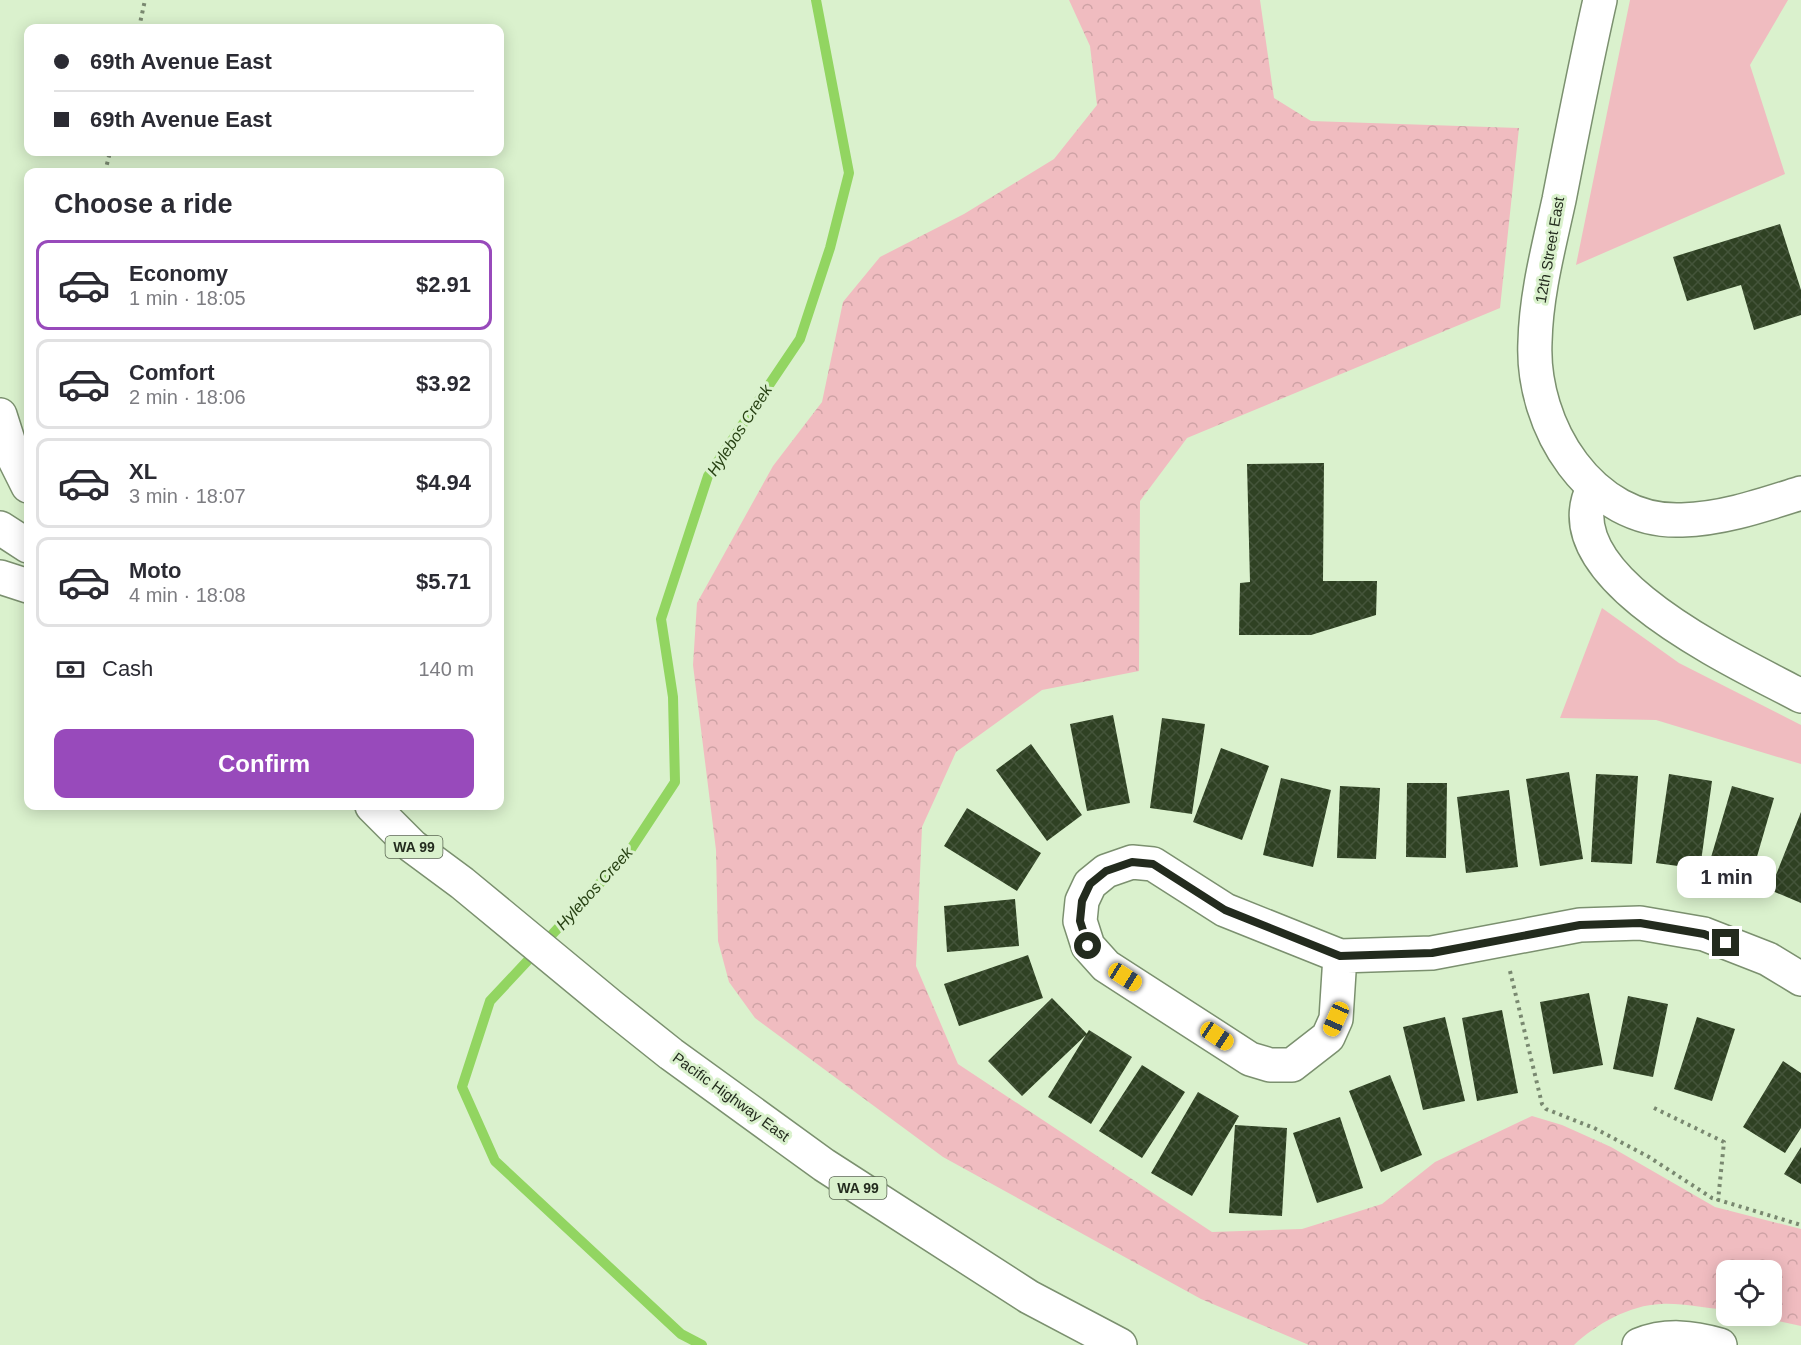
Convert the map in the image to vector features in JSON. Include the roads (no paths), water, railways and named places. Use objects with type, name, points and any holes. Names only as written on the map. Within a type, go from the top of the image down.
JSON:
[{"type":"street","name":"12th Street East","points":[[1600,0],[1543,278],[1534,343],[1537,372],[1552,427],[1581,476],[1603,496]]},
{"type":"street","points":[[0,415],[13,456],[24,478]]},
{"type":"street","points":[[1801,493],[1717,516],[1681,520],[1646,517],[1603,496],[1585,503],[1586,528],[1599,557],[1631,594],[1697,639],[1801,696]]},
{"type":"street","points":[[0,528],[24,543]]},
{"type":"street","points":[[0,577],[24,585]]},
{"type":"street","name":"Pacific Highway East","points":[[376,810],[412,846],[462,883],[670,1054],[824,1165],[1029,1297],[1120,1345]]},
{"type":"street","points":[[1340,956],[1336,1019],[1328,1037],[1292,1065],[1270,1065],[1250,1059],[1106,966],[1088,946],[1080,921],[1082,901],[1090,884],[1106,871],[1132,862],[1153,864],[1225,910],[1340,956],[1432,953],[1580,925],[1640,923],[1704,934],[1768,959],[1801,979]]},
{"type":"street","points":[[1639,1345],[1668,1337],[1697,1339],[1720,1345]]},
{"type":"waterway","name":"Hylebos Creek","points":[[702,1345],[681,1334],[495,1161],[462,1087],[490,1001],[629,852],[675,782],[673,697],[661,619],[708,476],[800,339],[830,248],[849,173],[816,0]]}]
